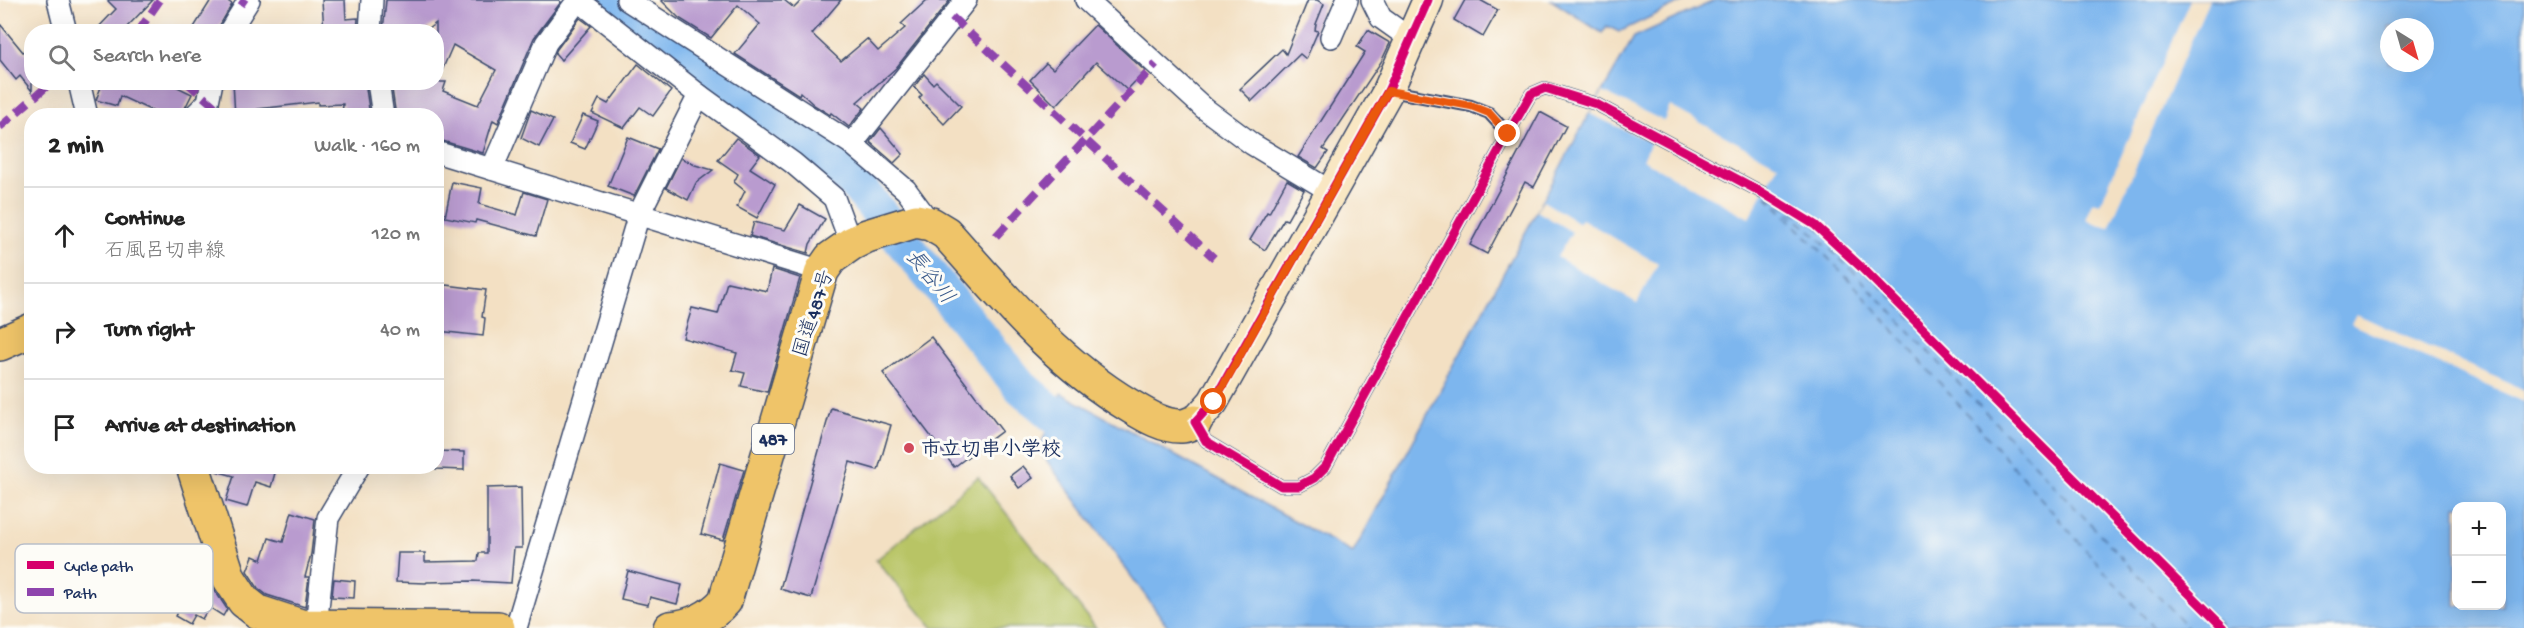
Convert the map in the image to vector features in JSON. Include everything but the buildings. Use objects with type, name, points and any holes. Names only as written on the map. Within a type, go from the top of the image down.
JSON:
[{"type":"highway","name":"国道487号","points":[[670,628],[714,620],[724,601],[822,272],[831,258],[859,240],[923,222]]},
{"type":"highway","points":[[923,222],[946,233],[1028,326],[1065,360],[1107,392],[1164,423],[1181,426],[1195,422]]},
{"type":"highway","points":[[0,344],[24,334]]},
{"type":"highway","points":[[196,474],[229,578],[244,601],[258,612],[294,626],[498,628]]},
{"type":"main road","points":[[1195,422],[1214,402],[1388,91],[1428,0]]},
{"type":"street","points":[[58,0],[64,24]]},
{"type":"street","points":[[234,24],[249,0]]},
{"type":"street","points":[[492,169],[546,43],[578,0],[699,95],[793,163],[834,198],[859,240]]},
{"type":"street","points":[[627,0],[852,144],[906,190],[923,222]]},
{"type":"street","points":[[852,144],[966,0]]},
{"type":"street","points":[[1086,0],[1204,109],[1252,144],[1330,191]]},
{"type":"street","points":[[1330,37],[1347,0]]},
{"type":"street","points":[[1372,0],[1381,18],[1412,40]]},
{"type":"street","points":[[369,2],[370,24]]},
{"type":"street","points":[[81,90],[85,108]]},
{"type":"street","points":[[202,108],[208,102],[210,90]]},
{"type":"street","points":[[379,90],[382,108]]},
{"type":"street","points":[[516,628],[639,214],[699,95]]},
{"type":"street","points":[[444,154],[822,272]]},
{"type":"street","points":[[294,626],[328,518],[354,474]]},
{"type":"lane","points":[[1195,422],[1206,441],[1281,486],[1299,486],[1314,478],[1326,466],[1531,94],[1545,88],[1596,104],[1763,193]]},
{"type":"lane","points":[[1388,91],[1471,106],[1489,113],[1508,134]]},
{"type":"green space","points":[[978,477],[1096,628],[933,628],[876,560]]},
{"type":"water","points":[[1551,0],[1686,0],[1619,32],[1607,26],[1602,33]]},
{"type":"water","points":[[1716,0],[2524,0],[2524,628],[1169,628],[1039,450],[1061,393],[1353,553],[1589,114],[1634,37]]},
{"type":"pier","points":[[2190,0],[2209,0],[2109,228],[2086,220],[2093,202],[2100,204]]},
{"type":"pier","points":[[1603,92],[1664,121],[1670,106],[1778,165],[1749,218],[1643,160],[1651,142],[1590,114]]},
{"type":"pier","points":[[1543,201],[1579,223],[1582,219],[1658,264],[1637,303],[1557,257],[1572,232],[1537,211]]},
{"type":"pier","points":[[2356,314],[2524,390],[2524,402],[2351,324]]},
{"type":"waterway","name":"長谷川","points":[[603,0],[814,145],[859,188],[1021,387],[1090,446]]},
{"type":"ferry route","points":[[1766,195],[1810,230],[1856,274],[2188,628]]},
{"type":"ferry route","points":[[1766,196],[1849,279],[2154,628]]},
{"type":"ferry route","points":[[1769,196],[1815,225],[1862,268],[2224,628]]},
{"type":"marked path","points":[[144,24],[160,0]]},
{"type":"marked path","points":[[240,0],[246,4]]},
{"type":"marked path","points":[[952,17],[1214,258]]},
{"type":"marked path","points":[[996,236],[1156,64]]},
{"type":"marked path","points":[[0,127],[43,90]]},
{"type":"marked path","points":[[195,90],[217,108]]},
{"type":"cycle path","points":[[1428,0],[1388,91],[1213,402],[1195,422],[1206,441],[1281,486],[1299,486],[1314,478],[1326,466],[1531,94],[1545,88],[1596,104],[1763,193],[1815,225],[1862,268],[2224,628]]},
{"type":"place","name":"市立切串小学校","points":[[909,448]]},
{"type":"route","points":[[1214,402],[1388,91],[1471,106],[1489,113],[1508,134]]}]
